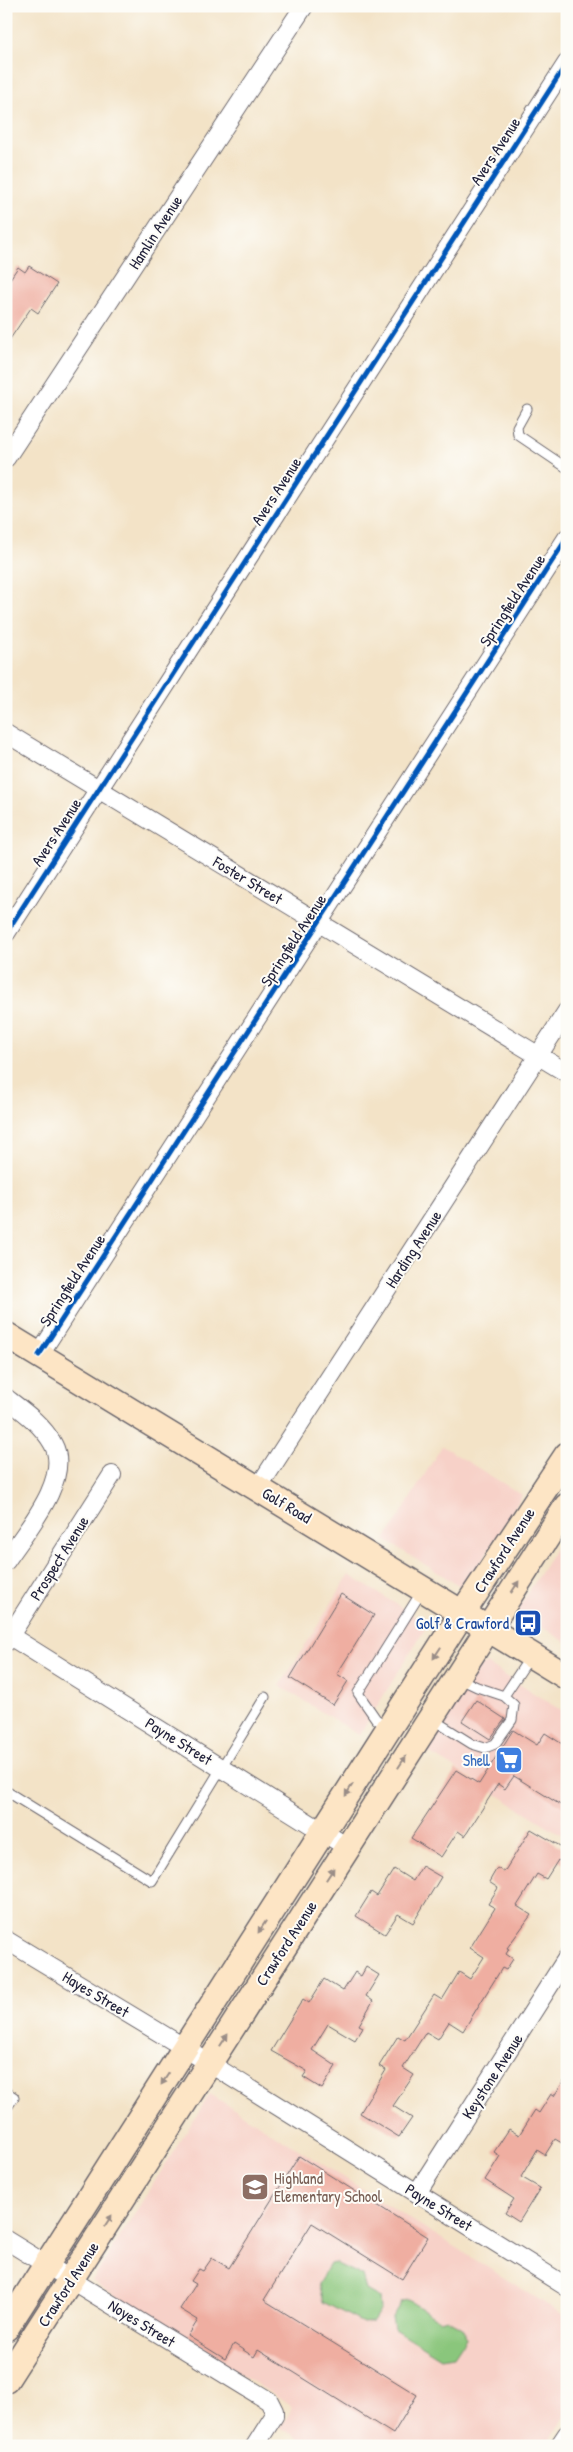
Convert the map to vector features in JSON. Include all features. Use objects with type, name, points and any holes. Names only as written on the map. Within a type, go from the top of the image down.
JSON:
[{"type":"main road","name":"Golf Road","points":[[6,1335],[424,1588],[567,1677]]},
{"type":"main road","name":"Crawford Avenue","points":[[6,2328],[463,1612],[567,1455]]},
{"type":"main road","name":"Crawford Avenue","points":[[6,2380],[567,1506]]},
{"type":"street","name":"Hamlin Avenue","points":[[6,458],[304,6]]},
{"type":"street","name":"Avers Avenue","points":[[6,933],[567,63]]},
{"type":"street","name":"Springfield Avenue","points":[[39,1355],[567,538]]},
{"type":"street","name":"Foster Street","points":[[6,733],[567,1073]]},
{"type":"street","name":"Harding Avenue","points":[[258,1488],[567,1012]]},
{"type":"street","points":[[6,1398],[40,1427],[54,1445],[58,1459],[54,1483],[49,1496],[6,1561]]},
{"type":"street","name":"Prospect Avenue","points":[[8,1639],[112,1475]]},
{"type":"street","name":"Payne Street","points":[[8,1639],[347,1847]]},
{"type":"street","name":"Hayes Street","points":[[6,1940],[185,2048]]},
{"type":"street","name":"Keystone Avenue","points":[[417,2193],[567,1958]]},
{"type":"street","name":"Payne Street","points":[[185,2048],[567,2287]]},
{"type":"street","name":"Noyes Street","points":[[6,2240],[269,2401],[274,2411],[274,2416],[254,2446]]},
{"type":"street","points":[[559,2446],[567,2434]]},
{"type":"lane","points":[[528,409],[517,427],[518,435],[567,468]]},
{"type":"lane","points":[[390,1727],[376,1719],[358,1693],[424,1588]]},
{"type":"lane","points":[[504,1696],[531,1654]]},
{"type":"lane","points":[[430,1718],[472,1744],[485,1748],[495,1744],[512,1720],[514,1706],[504,1696],[477,1688],[457,1677]]},
{"type":"lane","points":[[6,1791],[152,1881],[266,1697]]},
{"type":"lane","points":[[6,2092],[14,2097],[6,2109]]},
{"type":"shaded area","points":[[442,1446],[522,1495],[465,1589],[385,1540]]},
{"type":"shaded area","points":[[567,1529],[567,1643],[517,1611]]},
{"type":"shaded area","points":[[349,1575],[428,1624],[359,1735],[280,1686]]},
{"type":"shaded area","points":[[487,1664],[567,1714],[567,1838],[422,1748],[471,1669]]},
{"type":"shaded area","name":"Highland Elementary School","points":[[210,2094],[567,2317],[567,2413],[546,2446],[310,2446],[280,2427],[293,2407],[92,2281]]},
{"type":"green space","points":[[335,2263],[362,2276],[366,2290],[380,2298],[381,2309],[373,2322],[363,2323],[323,2302],[318,2284],[330,2264]]},
{"type":"green space","points":[[408,2300],[440,2320],[447,2318],[464,2329],[466,2338],[454,2356],[441,2358],[394,2329],[392,2317],[402,2301]]},
{"type":"building","points":[[29,266],[57,284],[38,313],[31,308],[6,345],[6,285],[18,267],[25,272]]},
{"type":"building","points":[[341,1594],[374,1615],[337,1674],[348,1681],[333,1705],[290,1678]]},
{"type":"building","name":"Shell","points":[[476,1700],[505,1719],[490,1739],[462,1721]]},
{"type":"building","points":[[513,1730],[537,1745],[545,1733],[567,1747],[567,1809],[514,1776],[505,1789],[498,1784],[465,1836],[458,1831],[441,1857],[411,1838],[456,1770],[479,1784]]},
{"type":"building","points":[[531,1829],[567,1850],[567,1866],[558,1860],[546,1879],[537,1874],[517,1906],[531,1915],[507,1948],[509,1949],[506,1954],[513,1959],[506,1970],[502,1968],[463,2031],[449,2022],[438,2039],[426,2032],[403,2068],[414,2075],[393,2106],[412,2118],[399,2137],[360,2113],[386,2070],[379,2066],[398,2036],[405,2040],[434,1995],[442,2000],[459,1972],[470,1979],[484,1957],[470,1948],[495,1908],[488,1904],[498,1888],[489,1882],[497,1868],[504,1872]]},
{"type":"building","points":[[422,1866],[441,1877],[413,1923],[398,1914],[385,1934],[356,1916],[371,1892],[377,1896],[394,1869],[413,1881]]},
{"type":"building","points":[[366,1967],[379,1975],[366,1996],[373,2001],[359,2025],[363,2027],[355,2040],[328,2024],[312,2050],[336,2066],[322,2089],[303,2077],[307,2071],[271,2051],[303,1999],[309,2003],[324,1979],[343,1991],[355,1972],[361,1976]]},
{"type":"building","points":[[567,2076],[567,2146],[555,2139],[545,2155],[537,2150],[521,2177],[540,2188],[519,2222],[505,2213],[514,2199],[485,2180],[500,2156],[494,2152],[509,2129],[519,2135],[535,2110],[539,2113],[551,2094],[554,2096]]},
{"type":"building","points":[[299,2156],[428,2237],[402,2279],[312,2223],[264,2300],[417,2395],[393,2434],[258,2350],[254,2357],[234,2344],[225,2359],[188,2336],[198,2320],[180,2309],[196,2284],[191,2281],[199,2269],[203,2271],[212,2258],[229,2268]]},
{"type":"cycle path","points":[[6,933],[567,63]]},
{"type":"cycle path","points":[[39,1355],[567,538]]},
{"type":"place","name":"Golf & Crawford","points":[[528,1623]]},
{"type":"place","name":"Shell","points":[[509,1760]]},
{"type":"place","name":"Highland Elementary School","points":[[255,2187]]}]
